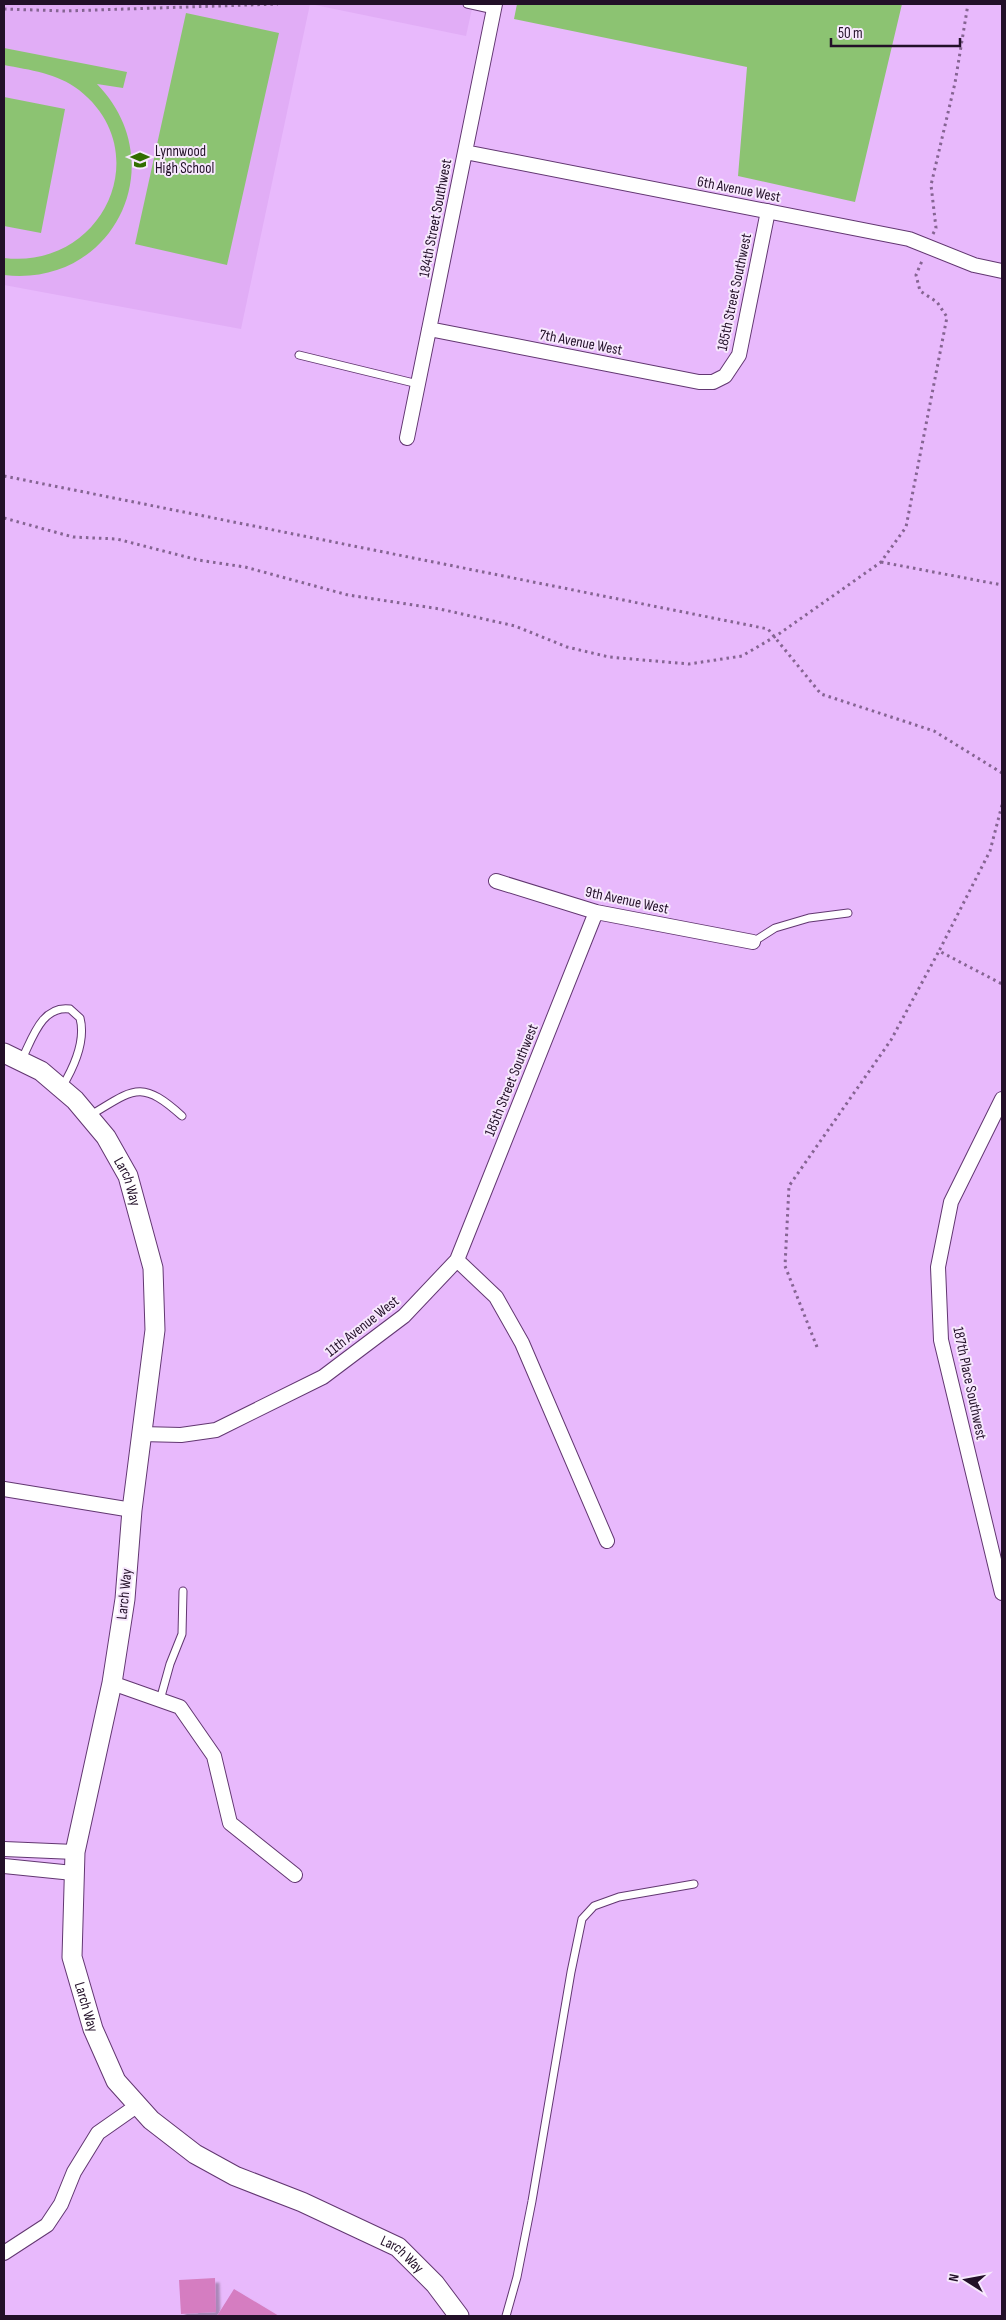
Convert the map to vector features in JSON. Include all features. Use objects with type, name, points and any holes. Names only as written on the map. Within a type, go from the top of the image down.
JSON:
[{"type":"main road","name":"Larch Way","points":[[4,1053],[41,1071],[62,1088],[75,1100],[106,1137],[128,1176],[153,1268],[155,1330],[132,1510],[125,1598],[112,1683],[75,1852],[73,1873],[72,1958],[93,2029],[116,2081],[151,2120],[195,2154],[235,2176],[302,2202],[398,2247],[435,2284],[459,2316]]},
{"type":"street","name":"184th Street Southwest","points":[[407,438],[495,7]]},
{"type":"street","name":"6th Avenue West","points":[[465,152],[909,239],[974,265],[1002,271]]},
{"type":"street","name":"185th Street Southwest","points":[[725,376],[739,355],[768,211]]},
{"type":"street","name":"7th Avenue West","points":[[429,329],[700,382],[713,382],[725,376]]},
{"type":"street","name":"9th Avenue West","points":[[496,881],[596,912],[753,942]]},
{"type":"street","name":"185th Street Southwest","points":[[457,1260],[596,912]]},
{"type":"street","name":"187th Place Southwest","points":[[1002,1099],[951,1202],[938,1267],[941,1340],[1002,1592]]},
{"type":"street","name":"11th Avenue West","points":[[141,1434],[180,1435],[216,1430],[323,1377],[404,1316],[457,1260]]},
{"type":"street","points":[[457,1260],[496,1298],[522,1343],[607,1541]]},
{"type":"street","points":[[4,1489],[132,1510]]},
{"type":"street","points":[[112,1683],[180,1707],[214,1756],[230,1823],[295,1875]]},
{"type":"street","points":[[4,1849],[75,1852]]},
{"type":"street","points":[[4,1866],[73,1873]]},
{"type":"street","points":[[4,2253],[47,2225],[61,2204],[79,2164],[98,2134],[138,2105]]},
{"type":"lane","points":[[467,4],[495,7]]},
{"type":"lane","points":[[299,355],[418,384]]},
{"type":"lane","points":[[753,942],[775,928],[809,918],[848,913]]},
{"type":"lane","points":[[21,1061],[47,1014],[63,1008],[75,1012],[81,1023],[79,1052],[62,1088]]},
{"type":"lane","points":[[89,1117],[130,1093],[142,1092],[153,1093],[182,1116]]},
{"type":"lane","points":[[160,1700],[170,1664],[182,1634],[183,1591]]},
{"type":"lane","points":[[506,2316],[517,2277],[532,2201],[571,1972],[582,1919],[594,1906],[619,1897],[694,1884]]},
{"type":"path","points":[[4,9],[65,11],[278,4]]},
{"type":"path","points":[[4,518],[73,536],[117,539],[198,560],[245,567],[348,594],[440,609],[514,626],[567,647],[609,657],[689,664],[742,656],[776,636],[881,562],[906,527],[947,317],[937,302],[920,291],[916,275],[936,228],[931,185],[955,82],[968,4]]},
{"type":"path","points":[[4,476],[768,629],[776,636],[821,694],[934,731],[1002,773]]},
{"type":"path","points":[[881,562],[1002,585]]},
{"type":"path","points":[[817,1346],[784,1266],[789,1186],[891,1040],[990,852],[1002,805]]},
{"type":"path","points":[[939,951],[1002,984]]},
{"type":"shaded area","name":"Lynnwood High School","points":[[4,4],[310,4],[241,329],[4,285]]},
{"type":"shaded area","points":[[310,4],[473,4],[466,36]]},
{"type":"green space","points":[[517,4],[902,4],[855,202],[738,176],[747,67],[514,19]]},
{"type":"green space","points":[[186,13],[279,33],[227,265],[135,244]]},
{"type":"green space","points":[[4,48],[127,72],[123,88],[97,84],[120,115],[130,149],[130,183],[121,214],[102,241],[76,262],[43,274],[4,275],[4,258],[39,257],[68,246],[92,226],[108,202],[116,174],[114,144],[102,116],[79,90],[71,84],[52,76],[4,65]]},
{"type":"green space","points":[[4,97],[65,109],[41,233],[4,226]]},
{"type":"building","points":[[215,2278],[216,2312],[181,2314],[179,2280]]},
{"type":"building","points":[[234,2289],[279,2316],[217,2316]]},
{"type":"place","name":"Lynnwood High School","points":[[140,160]]}]
